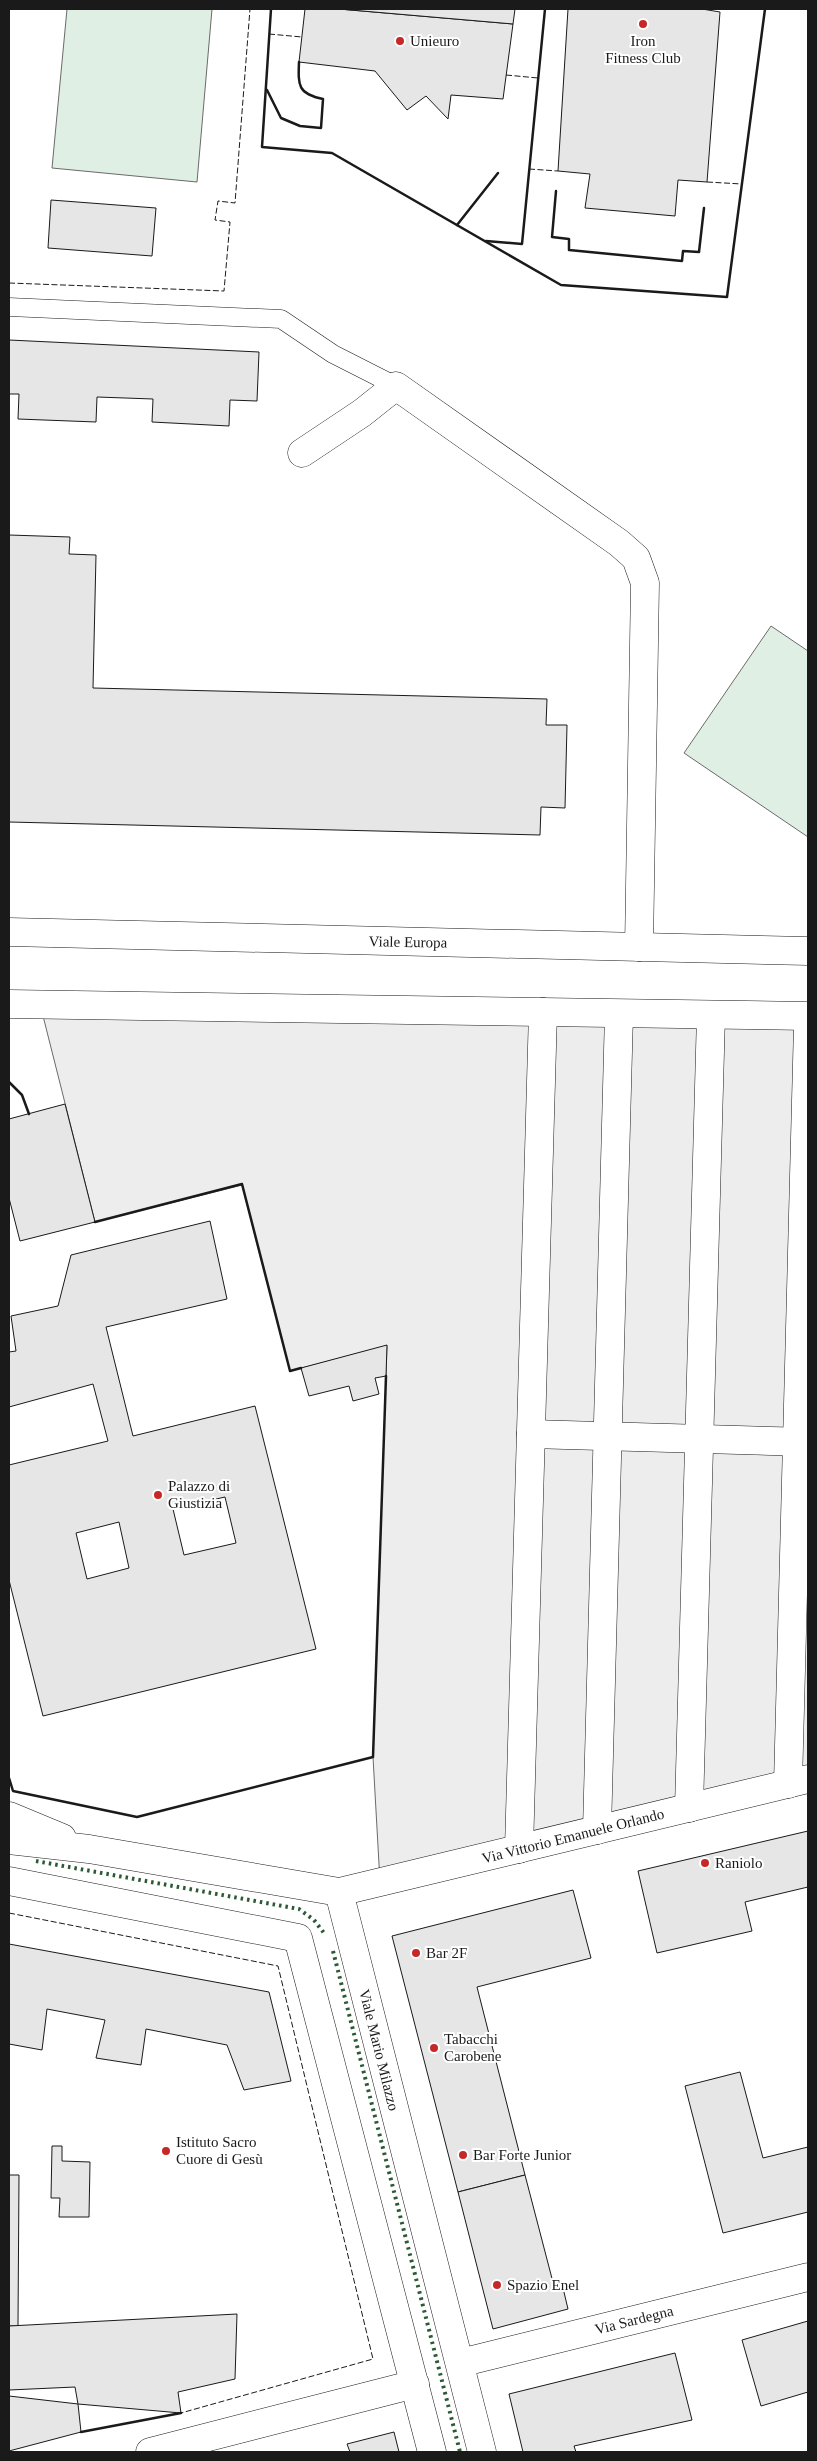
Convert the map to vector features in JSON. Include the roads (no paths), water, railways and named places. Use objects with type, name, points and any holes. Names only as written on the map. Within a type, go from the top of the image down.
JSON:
[{"type":"street","points":[[302,453],[362,413],[396,386],[619,543],[636,558],[646,583],[639,947]]},
{"type":"street","name":"Viale Europa","points":[[9,932],[808,951]]},
{"type":"street","points":[[9,1004],[808,1016]]},
{"type":"street","points":[[520,1848],[543,1012]]},
{"type":"street","points":[[597,1830],[619,1014]]},
{"type":"street","points":[[689,1808],[711,1015]]},
{"type":"street","points":[[798,1781],[808,1025]]},
{"type":"street","points":[[531,1434],[802,1442]]},
{"type":"street","name":"Via Vittorio Emanuele Orlando","points":[[338,1892],[798,1781]]},
{"type":"street","points":[[9,1816],[89,1849]]},
{"type":"street","points":[[9,1840],[89,1849],[338,1892]]},
{"type":"street","points":[[9,1881],[298,1938],[432,2452]]},
{"type":"street","name":"Viale Mario Milazzo","points":[[338,1892],[482,2452]]},
{"type":"street","name":"Via Sardegna","points":[[460,2363],[808,2277]]},
{"type":"street","points":[[150,2452],[202,2446],[415,2384]]},
{"type":"lane","points":[[9,307],[281,319],[333,354],[396,386]]},
{"type":"place","name":"Iron Fitness Club","points":[[643,24]]},
{"type":"place","name":"Unieuro","points":[[400,41]]},
{"type":"place","name":"Palazzo di Giustizia","points":[[158,1495]]},
{"type":"place","name":"Raniolo","points":[[705,1863]]},
{"type":"place","name":"Bar 2F","points":[[416,1953]]},
{"type":"place","name":"Tabacchi Carobene","points":[[434,2048]]},
{"type":"place","name":"Istituto Sacro Cuore di Gesù","points":[[166,2151]]},
{"type":"place","name":"Bar Forte Junior","points":[[463,2155]]},
{"type":"place","name":"Spazio Enel","points":[[497,2285]]}]
